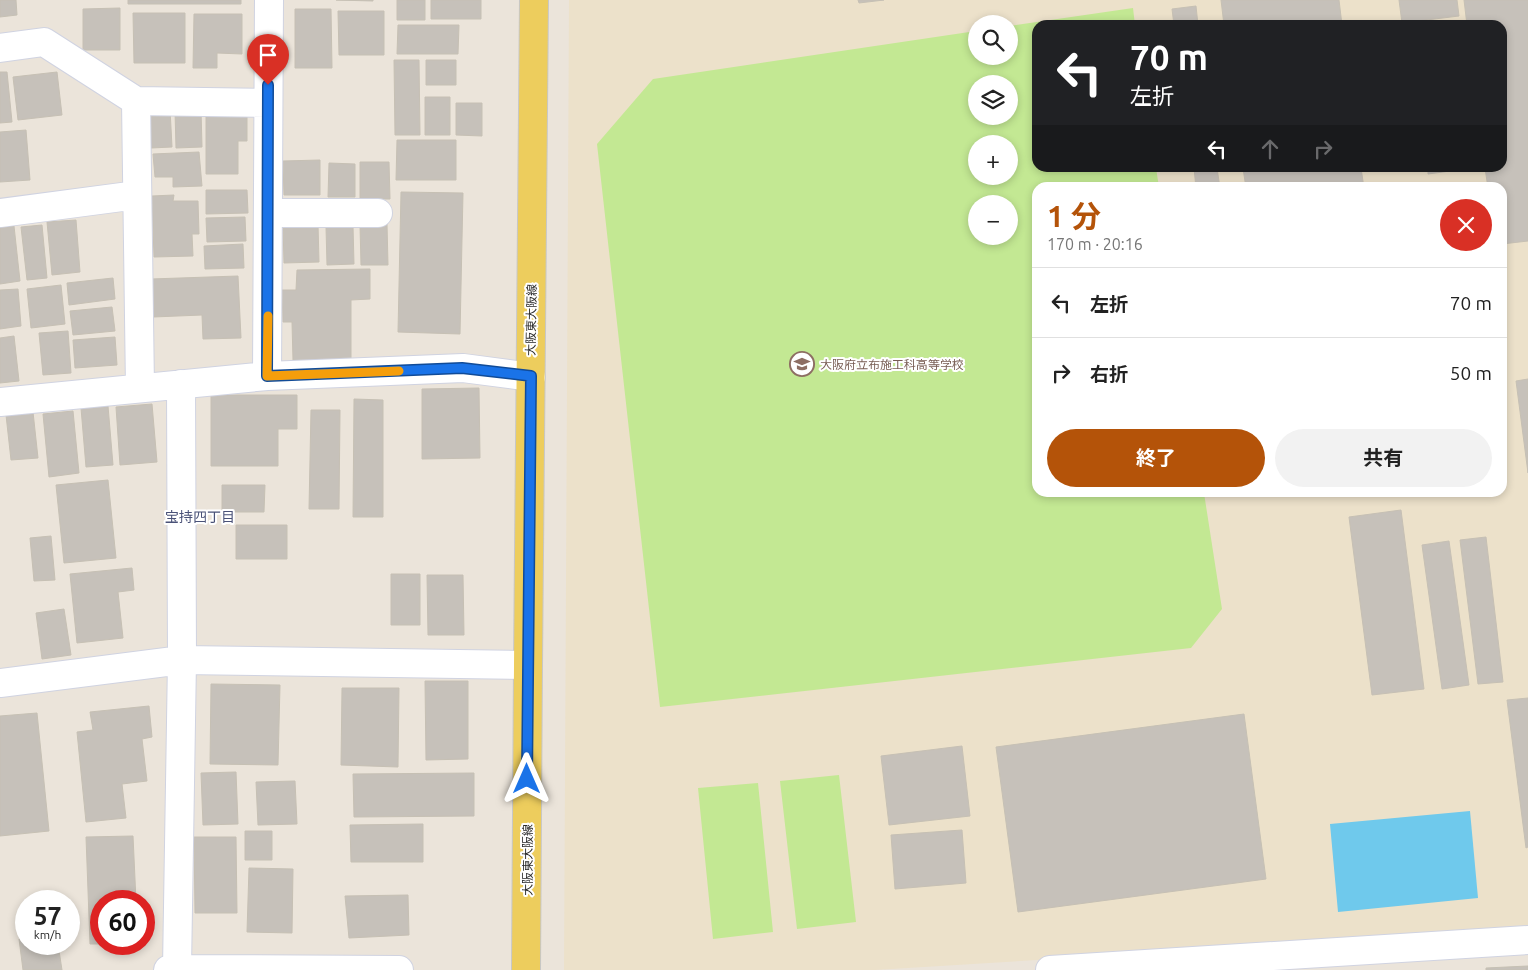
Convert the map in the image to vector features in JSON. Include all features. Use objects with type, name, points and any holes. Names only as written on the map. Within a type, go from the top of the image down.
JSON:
[{"type":"main road","name":"大阪東大阪線","points":[[526,970],[534,0]]},
{"type":"street","points":[[267,376],[269,0]]},
{"type":"street","points":[[0,48],[44,42],[136,101],[268,102]]},
{"type":"street","points":[[136,101],[140,388]]},
{"type":"street","points":[[0,213],[137,195]]},
{"type":"street","points":[[268,213],[378,213]]},
{"type":"street","points":[[0,402],[267,376],[462,368],[531,376]]},
{"type":"street","points":[[181,384],[182,660],[172,969],[399,970]]},
{"type":"street","points":[[0,683],[182,660],[528,665]]},
{"type":"street","points":[[1050,970],[1096,969],[1528,940]]},
{"type":"shaded area","name":"大阪府立布施工科高等学校","points":[[569,0],[1528,0],[1528,930],[875,970],[564,970]]},
{"type":"green space","points":[[1133,8],[1134,20],[1050,20]]},
{"type":"green space","points":[[1032,23],[1032,172],[1157,172],[1158,182],[1032,182],[1032,497],[1205,497],[1222,609],[1191,648],[660,707],[597,144],[653,79],[968,32],[968,65],[1018,65],[1018,25]]},
{"type":"green space","points":[[839,775],[856,922],[797,929],[780,781]]},
{"type":"green space","points":[[758,783],[773,932],[713,939],[698,788]]},
{"type":"water","points":[[1470,811],[1478,898],[1338,912],[1330,824]]},
{"type":"building","points":[[0,0],[16,0],[17,15],[0,17]]},
{"type":"building","points":[[128,0],[241,0],[241,4],[128,4]]},
{"type":"building","points":[[336,0],[373,0],[373,1]]},
{"type":"building","points":[[397,0],[425,0],[425,20],[397,20]]},
{"type":"building","points":[[431,0],[481,0],[481,19],[431,19]]},
{"type":"building","points":[[858,0],[884,0],[859,3]]},
{"type":"building","points":[[1221,0],[1339,0],[1341,20],[1223,20]]},
{"type":"building","points":[[1399,0],[1457,0],[1459,16],[1426,20],[1402,20]]},
{"type":"building","points":[[1464,0],[1528,0],[1528,241],[1507,243],[1507,182],[1487,182],[1486,172],[1507,172],[1507,20],[1466,20]]},
{"type":"building","points":[[1196,6],[1197,20],[1173,20],[1172,9]]},
{"type":"building","points":[[120,8],[120,50],[83,50],[83,9]]},
{"type":"building","points":[[295,9],[331,9],[332,68],[295,68]]},
{"type":"building","points":[[338,11],[384,11],[384,55],[339,55]]},
{"type":"building","points":[[133,13],[185,13],[185,63],[134,63]]},
{"type":"building","points":[[194,14],[242,14],[242,54],[217,53],[217,68],[193,68]]},
{"type":"building","points":[[398,25],[459,25],[458,54],[397,54]]},
{"type":"building","points":[[394,60],[419,60],[420,135],[395,135]]},
{"type":"building","points":[[426,60],[456,60],[456,85],[426,85]]},
{"type":"building","points":[[0,72],[7,72],[12,122],[0,123]]},
{"type":"building","points":[[57,72],[62,115],[18,120],[13,77]]},
{"type":"building","points":[[425,97],[450,97],[450,135],[425,135]]},
{"type":"building","points":[[456,103],[482,103],[482,136],[456,135]]},
{"type":"building","points":[[170,109],[172,147],[151,148],[149,110]]},
{"type":"building","points":[[201,110],[202,147],[176,148],[175,111]]},
{"type":"building","points":[[206,115],[247,115],[247,141],[238,141],[238,174],[206,174]]},
{"type":"building","points":[[26,130],[30,180],[0,182],[0,132]]},
{"type":"building","points":[[397,140],[456,140],[456,180],[396,180]]},
{"type":"building","points":[[199,152],[202,186],[173,187],[173,177],[155,177],[153,154]]},
{"type":"building","points":[[320,160],[320,195],[284,195],[283,161]]},
{"type":"building","points":[[360,162],[389,162],[390,199],[360,199]]},
{"type":"building","points":[[329,163],[355,164],[355,197],[328,197]]},
{"type":"building","points":[[1194,172],[1218,172],[1219,182],[1195,182]]},
{"type":"building","points":[[1244,172],[1362,172],[1363,182],[1245,182]]},
{"type":"building","points":[[206,190],[247,190],[248,213],[206,214]]},
{"type":"building","points":[[401,192],[463,193],[460,334],[398,332]]},
{"type":"building","points":[[174,195],[173,201],[198,201],[199,234],[192,234],[193,256],[154,257],[152,196]]},
{"type":"building","points":[[245,217],[246,241],[207,242],[206,218]]},
{"type":"building","points":[[76,220],[80,272],[52,275],[47,222]]},
{"type":"building","points":[[318,224],[319,262],[284,263],[283,225]]},
{"type":"building","points":[[387,224],[388,265],[361,265],[360,225]]},
{"type":"building","points":[[42,225],[47,278],[27,280],[21,227]]},
{"type":"building","points":[[14,226],[20,281],[0,284],[0,227]]},
{"type":"building","points":[[353,226],[354,264],[327,265],[326,227]]},
{"type":"building","points":[[243,244],[244,268],[205,269],[204,246]]},
{"type":"building","points":[[370,269],[370,299],[351,300],[351,359],[293,360],[292,322],[283,322],[282,290],[296,290],[297,270]]},
{"type":"building","points":[[238,276],[241,338],[203,339],[202,315],[153,317],[151,279]]},
{"type":"building","points":[[113,278],[115,299],[69,305],[67,283]]},
{"type":"building","points":[[61,285],[65,324],[31,328],[27,289]]},
{"type":"building","points":[[18,289],[21,326],[0,329],[0,290]]},
{"type":"building","points":[[112,307],[115,331],[73,335],[70,311]]},
{"type":"building","points":[[68,331],[71,373],[43,375],[39,333]]},
{"type":"building","points":[[14,336],[19,381],[0,383],[0,338]]},
{"type":"building","points":[[115,337],[117,365],[75,368],[73,340]]},
{"type":"building","points":[[1528,379],[1528,473],[1516,381]]},
{"type":"building","points":[[479,388],[480,458],[422,459],[422,389]]},
{"type":"building","points":[[211,395],[297,395],[297,429],[278,429],[278,466],[211,466]]},
{"type":"building","points":[[354,399],[383,400],[383,517],[353,517]]},
{"type":"building","points":[[152,404],[157,462],[120,465],[116,407]]},
{"type":"building","points":[[108,406],[113,465],[86,467],[81,408]]},
{"type":"building","points":[[311,410],[340,410],[339,509],[309,509]]},
{"type":"building","points":[[73,411],[79,473],[49,477],[43,414]]},
{"type":"building","points":[[33,412],[38,458],[11,460],[6,415]]},
{"type":"building","points":[[108,480],[116,558],[64,563],[56,485]]},
{"type":"building","points":[[222,485],[265,485],[264,512],[222,512]]},
{"type":"building","points":[[1401,510],[1424,689],[1372,695],[1349,517]]},
{"type":"building","points":[[236,525],[287,525],[287,559],[236,559]]},
{"type":"building","points":[[51,536],[55,580],[34,581],[30,538]]},
{"type":"building","points":[[1486,537],[1503,682],[1478,684],[1460,540]]},
{"type":"building","points":[[1449,541],[1469,685],[1442,689],[1422,545]]},
{"type":"building","points":[[132,568],[134,590],[118,592],[123,638],[77,643],[70,574]]},
{"type":"building","points":[[391,574],[420,574],[420,625],[391,625]]},
{"type":"building","points":[[427,575],[463,575],[464,635],[428,635]]},
{"type":"building","points":[[64,609],[71,655],[42,659],[36,613]]},
{"type":"building","points":[[425,681],[468,681],[468,759],[426,760]]},
{"type":"building","points":[[211,684],[280,685],[278,765],[210,764]]},
{"type":"building","points":[[342,688],[399,688],[398,767],[341,765]]},
{"type":"building","points":[[1528,698],[1528,847],[1526,848],[1507,700]]},
{"type":"building","points":[[149,706],[152,737],[142,739],[147,781],[122,784],[126,818],[86,822],[77,732],[93,730],[90,712]]},
{"type":"building","points":[[37,713],[49,831],[0,836],[0,716]]},
{"type":"building","points":[[1244,714],[1266,879],[1018,912],[996,747]]},
{"type":"building","points":[[962,746],[970,816],[889,825],[881,756]]},
{"type":"building","points":[[236,772],[238,824],[203,825],[201,773]]},
{"type":"building","points":[[474,773],[474,816],[354,817],[353,774]]},
{"type":"building","points":[[295,781],[297,824],[258,825],[256,782]]},
{"type":"building","points":[[423,824],[423,862],[351,862],[350,825]]},
{"type":"building","points":[[962,830],[966,883],[895,889],[891,835]]},
{"type":"building","points":[[245,831],[272,831],[272,860],[245,860]]},
{"type":"building","points":[[133,836],[135,890],[90,890],[90,944],[86,837]]},
{"type":"building","points":[[194,837],[236,837],[237,913],[195,913]]},
{"type":"building","points":[[249,868],[293,869],[292,933],[247,932]]},
{"type":"building","points":[[408,895],[409,935],[349,938],[345,896]]},
{"type":"building","points":[[21,955],[60,955],[62,970],[23,970]]},
{"type":"building","points":[[1528,966],[1528,970],[1486,970],[1486,968]]},
{"type":"slow traffic","points":[[268,316],[267,376],[399,371]]},
{"type":"place","name":"大阪府立布施工科高等学校","points":[[802,364]]},
{"type":"district","name":"宝持四丁目","points":[[200,517]]},
{"type":"route","points":[[268,85],[267,376],[462,368],[531,376],[527,779]]}]
